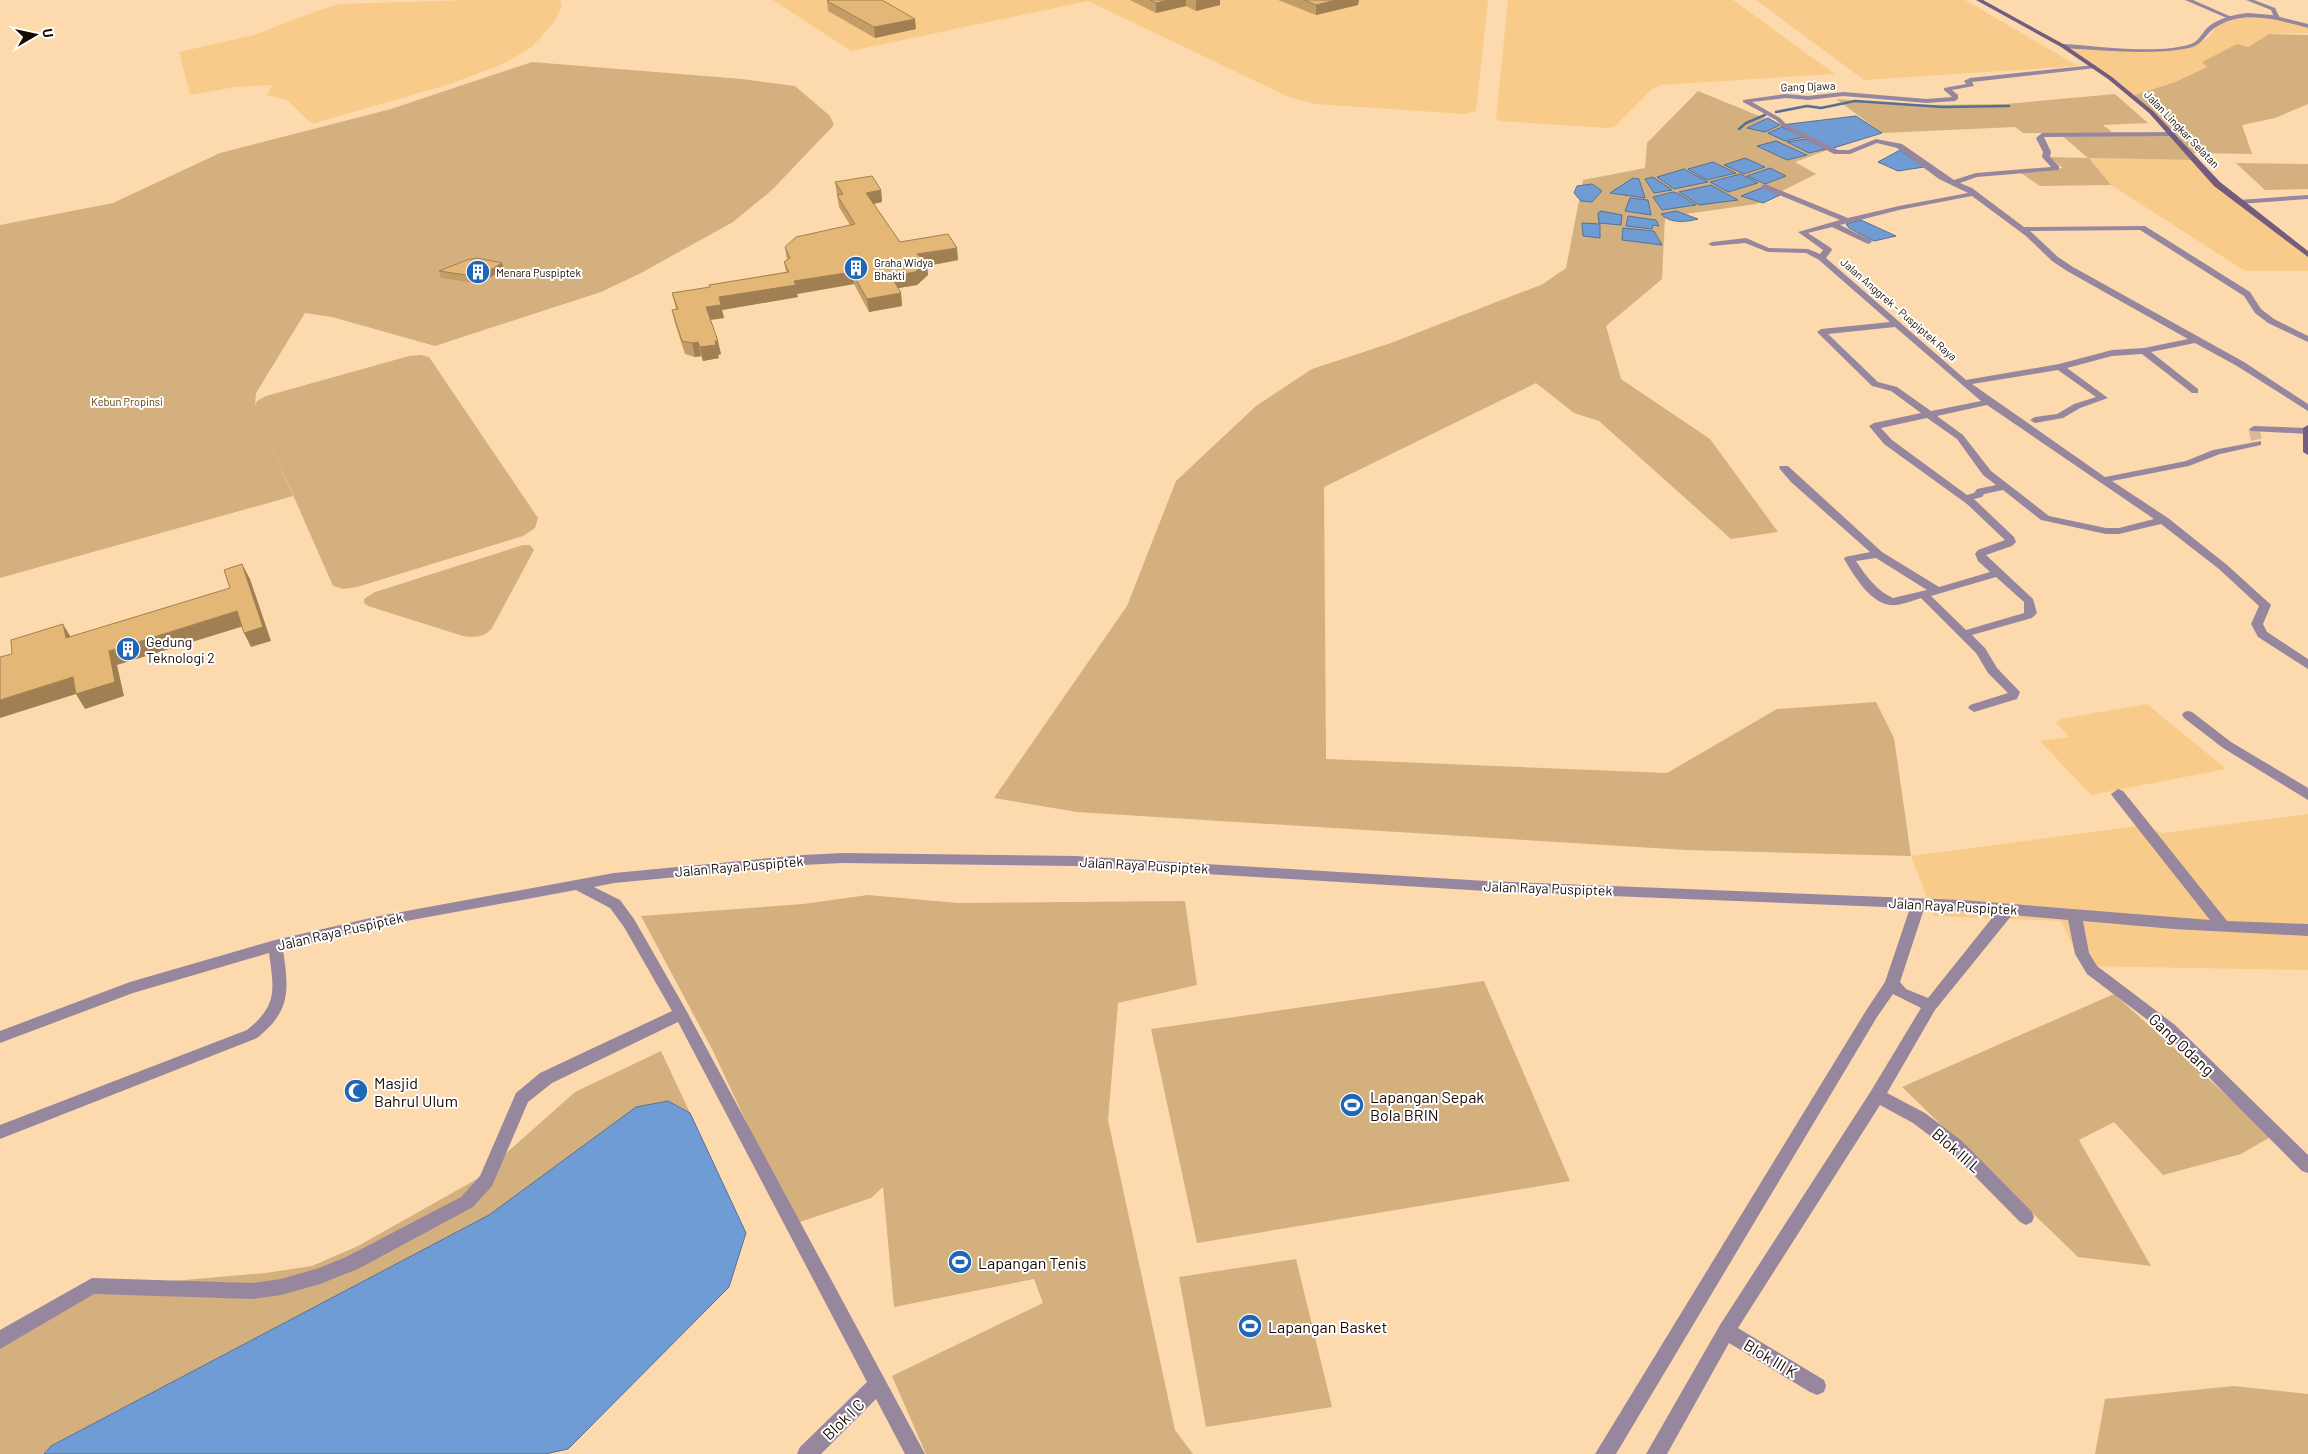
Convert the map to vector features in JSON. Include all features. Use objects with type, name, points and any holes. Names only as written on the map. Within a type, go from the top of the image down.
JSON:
[{"type":"main road","name":"Jalan Lingkar Selatan","points":[[1979,0],[2063,46],[2139,100],[2206,174],[2308,255]]},
{"type":"main road","points":[[2308,429],[2308,452]]},
{"type":"street","points":[[2188,0],[2231,18]]},
{"type":"street","points":[[2249,0],[2273,9],[2280,19]]},
{"type":"street","points":[[2063,46],[2150,49],[2189,47],[2202,41],[2212,26],[2231,18],[2249,15],[2280,19],[2308,26]]},
{"type":"street","name":"Gang Djawa","points":[[1972,194],[1956,182],[1942,177],[1899,146],[1885,141],[1876,141],[1850,152],[1837,152],[1784,126],[1778,119],[1745,101],[1786,96],[1808,98],[1843,94],[1926,101],[1954,99],[1954,95],[1946,89],[1972,85],[1967,81],[1970,80],[2094,67]]},
{"type":"street","points":[[1956,182],[1976,175],[2056,168],[2046,157],[2047,152],[2040,138],[2042,135],[2171,134]]},
{"type":"street","points":[[1766,186],[1846,220]]},
{"type":"street","points":[[1972,194],[2022,229],[2070,269],[2253,371],[2308,408]]},
{"type":"street","name":"Jalan Anggrek - Puspiptek Raya","points":[[1972,194],[1846,220],[1802,232],[1828,250],[1822,258],[1871,304],[1898,324],[1964,383],[2195,543],[2261,600],[2265,606],[2257,624],[2258,628],[2282,649],[2308,665]]},
{"type":"street","points":[[2239,202],[2308,197]]},
{"type":"street","points":[[1832,224],[1868,242]]},
{"type":"street","points":[[2022,229],[2142,228],[2247,294],[2258,311],[2271,321],[2308,339]]},
{"type":"street","points":[[1712,244],[1746,240],[1768,250],[1808,251],[1822,258]]},
{"type":"street","points":[[1898,324],[1821,332],[1876,384],[1894,389],[1927,415],[1960,437],[1987,473],[2046,518],[2090,528],[2119,531],[2164,520]]},
{"type":"street","points":[[1964,383],[2060,367],[2112,353],[2144,351],[2197,340]]},
{"type":"street","points":[[2144,351],[2195,391]]},
{"type":"street","points":[[2035,420],[2060,416],[2077,406],[2103,398],[2060,367]]},
{"type":"street","points":[[1964,634],[1984,629],[2001,621],[2028,616],[2031,612],[2029,601],[1982,559],[1980,554],[2008,544],[2011,542],[2010,539],[1966,498],[1888,442],[1874,429],[1874,426],[1989,402]]},
{"type":"street","points":[[2254,429],[2308,429]]},
{"type":"street","points":[[2104,480],[2189,462],[2217,452],[2257,443]]},
{"type":"street","points":[[1784,468],[1878,554],[1929,592],[1964,634],[1981,651],[1992,670],[2014,692],[2013,696],[1974,708]]},
{"type":"street","points":[[1966,498],[1981,491],[2005,487]]},
{"type":"street","points":[[1878,554],[1849,559],[1860,575],[1883,599],[1897,601],[1954,587],[1998,573]]},
{"type":"street","points":[[2188,715],[2227,745],[2308,795]]},
{"type":"street","points":[[2118,794],[2152,833],[2165,854],[2223,926]]},
{"type":"street","name":"Jalan Raya Puspiptek","points":[[0,1037],[130,988],[276,946],[443,908],[614,878],[802,860],[843,858],[1065,861],[1486,886],[1919,903],[2009,908],[2223,926],[2288,927],[2308,930]]},
{"type":"street","points":[[614,878],[615,904],[681,1014],[915,1454]]},
{"type":"street","points":[[578,885],[615,904]]},
{"type":"street","points":[[1605,1454],[1872,1013],[1892,984],[1919,903]]},
{"type":"street","points":[[1656,1454],[1726,1331],[1877,1096],[1930,1006],[2009,908]]},
{"type":"street","name":"Gang Odang","points":[[2075,915],[2076,932],[2082,954],[2092,970],[2170,1029],[2308,1166]]},
{"type":"street","points":[[2288,927],[2308,921]]},
{"type":"street","points":[[0,1132],[252,1034],[274,1013],[281,993],[276,946]]},
{"type":"street","points":[[1892,984],[1901,993],[1930,1006]]},
{"type":"street","points":[[0,1340],[92,1286],[252,1291],[281,1287],[320,1276],[352,1263],[467,1202],[479,1191],[486,1181],[522,1098],[531,1089],[546,1078],[681,1014]]},
{"type":"street","name":"Blok III L","points":[[1877,1096],[1918,1118],[1956,1146],[2026,1217]]},
{"type":"street","name":"Blok III K","points":[[1726,1331],[1817,1386]]},
{"type":"street","name":"Blok I C","points":[[807,1454],[878,1384]]},
{"type":"shaded area","points":[[466,0],[560,0],[562,5],[555,21],[532,47],[503,64],[450,84],[312,124],[287,100],[267,95],[272,85],[235,87],[190,95],[179,52],[254,35],[340,4]]},
{"type":"shaded area","points":[[773,0],[1488,0],[1476,111],[1464,114],[1315,104],[1289,97],[1088,1],[851,51]]},
{"type":"shaded area","points":[[1508,0],[1733,0],[1835,74],[1661,85],[1652,89],[1614,127],[1607,128],[1498,121],[1496,117]]},
{"type":"shaded area","points":[[1756,0],[1965,0],[2078,66],[1864,80]]},
{"type":"shaded area","points":[[2257,15],[2308,26],[2308,33],[2269,34],[2248,47],[2203,62],[2208,66],[2175,82],[2132,96],[2063,47],[2155,50],[2195,46],[2210,36],[2218,23],[2239,16]]},
{"type":"shaded area","points":[[2089,158],[2196,160],[2231,198],[2308,257],[2308,271],[2245,271],[2111,185]]},
{"type":"shaded area","points":[[2147,704],[2226,769],[2091,795],[2040,741],[2069,737],[2056,723],[2061,719]]},
{"type":"shaded area","points":[[2308,814],[2308,970],[2082,966],[2061,921],[1934,916],[1911,856],[2140,826],[2163,833]]},
{"type":"green space","points":[[2269,34],[2308,35],[2308,104],[2275,118],[2242,125],[2252,154],[2191,153],[2196,160],[2089,158],[2111,185],[2040,186],[2021,173],[2063,168],[2049,157],[2088,158],[2059,133],[2023,133],[2015,127],[1882,133],[1836,99],[1919,105],[2006,104],[2115,94],[2148,123],[2103,125],[2112,132],[2170,134],[2132,96],[2175,82],[2207,67],[2202,62],[2237,44],[2248,47]]},
{"type":"green space","name":"Kebun Propinsi","points":[[532,62],[742,79],[795,86],[830,116],[834,125],[772,190],[733,222],[641,273],[601,292],[435,346],[332,317],[305,313],[256,393],[255,406],[257,401],[266,396],[409,356],[421,355],[429,357],[538,518],[535,528],[523,536],[357,587],[343,589],[333,586],[260,420],[293,496],[0,578],[0,225],[113,203],[220,153],[391,109]]},
{"type":"green space","points":[[1698,91],[1781,125],[1830,149],[1795,162],[1816,174],[1756,204],[1665,217],[1662,279],[1606,326],[1621,379],[1710,439],[1778,532],[1731,539],[1599,421],[1574,413],[1536,383],[1324,487],[1326,759],[1667,773],[1777,709],[1876,702],[1894,738],[1911,856],[1686,850],[1077,812],[994,798],[1127,606],[1176,481],[1256,406],[1312,369],[1391,343],[1543,284],[1566,268],[1583,180],[1645,168],[1647,143]]},
{"type":"green space","points":[[2236,163],[2308,164],[2308,189],[2265,190]]},
{"type":"green space","points":[[523,545],[530,545],[534,550],[492,628],[483,635],[475,637],[463,636],[368,606],[364,603],[364,599],[375,592]]},
{"type":"green space","points":[[868,895],[958,903],[1185,901],[1197,985],[1118,1003],[1108,1120],[1175,1430],[1193,1454],[926,1454],[892,1376],[1043,1303],[1034,1279],[894,1307],[883,1187],[871,1198],[794,1224],[713,1051],[641,916],[803,904]]},
{"type":"green space","name":"Lapangan Sepak Bola BRIN","points":[[1484,981],[1570,1181],[1197,1243],[1151,1029]]},
{"type":"green space","points":[[2114,994],[2272,1136],[2241,1154],[2163,1175],[2114,1122],[2079,1140],[2151,1266],[2078,1257],[1902,1087]]},
{"type":"green space","points":[[661,1051],[690,1113],[668,1101],[636,1107],[489,1215],[51,1446],[44,1454],[0,1454],[0,1337],[81,1289],[266,1273],[312,1266],[358,1246],[477,1179],[575,1092]]},
{"type":"green space","name":"Lapangan Basket","points":[[1296,1259],[1332,1407],[1206,1427],[1179,1277]]},
{"type":"green space","points":[[2234,1386],[2308,1394],[2308,1454],[2095,1454],[2105,1399]]},
{"type":"water","points":[[1856,116],[1882,133],[1830,149],[1781,125]]},
{"type":"water","points":[[1768,118],[1780,125],[1765,132],[1747,128]]},
{"type":"water","points":[[1782,127],[1804,137],[1785,141],[1768,133]]},
{"type":"water","points":[[1806,139],[1826,149],[1809,153],[1787,142]]},
{"type":"water","points":[[1776,141],[1807,155],[1787,160],[1757,146]]},
{"type":"water","points":[[1900,150],[1924,167],[1898,171],[1878,162]]},
{"type":"water","points":[[1745,158],[1765,167],[1744,174],[1724,165]]},
{"type":"water","points":[[1713,162],[1736,173],[1707,180],[1688,169]]},
{"type":"water","points":[[1770,168],[1786,176],[1765,184],[1747,176]]},
{"type":"water","points":[[1684,169],[1708,182],[1674,189],[1657,177]]},
{"type":"water","points":[[1740,174],[1758,183],[1728,192],[1710,182]]},
{"type":"water","points":[[1653,177],[1672,190],[1654,193],[1645,179]]},
{"type":"water","points":[[1633,178],[1639,179],[1645,198],[1610,193]]},
{"type":"water","points":[[1592,184],[1602,191],[1592,202],[1581,201],[1574,193],[1577,186]]},
{"type":"water","points":[[1711,185],[1738,200],[1699,205],[1679,192]]},
{"type":"water","points":[[1764,187],[1780,195],[1763,203],[1741,196]]},
{"type":"water","points":[[1673,192],[1696,205],[1662,210],[1653,197]]},
{"type":"water","points":[[1630,198],[1648,200],[1651,215],[1625,211]]},
{"type":"water","points":[[1601,211],[1622,215],[1621,225],[1599,223],[1598,213]]},
{"type":"water","points":[[1676,211],[1698,219],[1674,221],[1661,214]]},
{"type":"water","points":[[1628,216],[1656,220],[1659,226],[1653,225],[1652,229],[1626,226]]},
{"type":"water","points":[[1861,220],[1896,236],[1874,241],[1849,228],[1846,224]]},
{"type":"water","points":[[1582,223],[1600,224],[1600,238],[1583,236]]},
{"type":"water","points":[[1623,228],[1654,231],[1662,245],[1622,240]]},
{"type":"water","points":[[668,1101],[690,1113],[746,1233],[729,1287],[568,1449],[545,1454],[44,1454],[51,1446],[489,1215],[636,1107]]},
{"type":"building","points":[[882,0],[915,19],[874,27],[827,1]]},
{"type":"building","points":[[1150,0],[1168,0],[1156,3]]},
{"type":"building","points":[[1304,0],[1336,0],[1316,5]]},
{"type":"building","name":"Graha Widya Bhakti","points":[[872,176],[881,190],[866,193],[900,242],[948,234],[957,248],[917,254],[926,263],[915,272],[891,276],[901,293],[867,299],[852,272],[794,281],[796,285],[719,297],[721,305],[706,307],[718,341],[715,341],[716,345],[700,347],[698,342],[682,341],[672,310],[678,309],[672,293],[789,272],[784,262],[790,258],[785,247],[796,237],[855,224],[837,195],[843,194],[835,182]]},
{"type":"building","points":[[477,258],[502,263],[487,272],[477,274],[467,275],[439,271],[467,260]]},
{"type":"building","points":[[242,564],[263,627],[244,633],[237,611],[109,651],[115,682],[76,694],[73,677],[0,700],[0,657],[12,654],[11,640],[63,624],[66,638],[230,588],[224,570]]},
{"type":"waterway","points":[[1776,112],[1807,106],[1821,108],[1855,101],[1943,107],[2009,106]]},
{"type":"waterway","points":[[1739,129],[1746,123],[1765,115]]},
{"type":"tunnel","points":[[2254,429],[2257,443]]},
{"type":"place","name":"Graha Widya Bhakti","points":[[856,268]]},
{"type":"place","name":"Menara Puspiptek","points":[[478,272]]},
{"type":"place","name":"Gedung Teknologi 2","points":[[128,649]]},
{"type":"place","name":"Masjid Bahrul Ulum","points":[[356,1091]]},
{"type":"place","name":"Lapangan Sepak Bola BRIN","points":[[1352,1105]]},
{"type":"place","name":"Lapangan Tenis","points":[[960,1262]]},
{"type":"place","name":"Lapangan Basket","points":[[1250,1326]]}]
